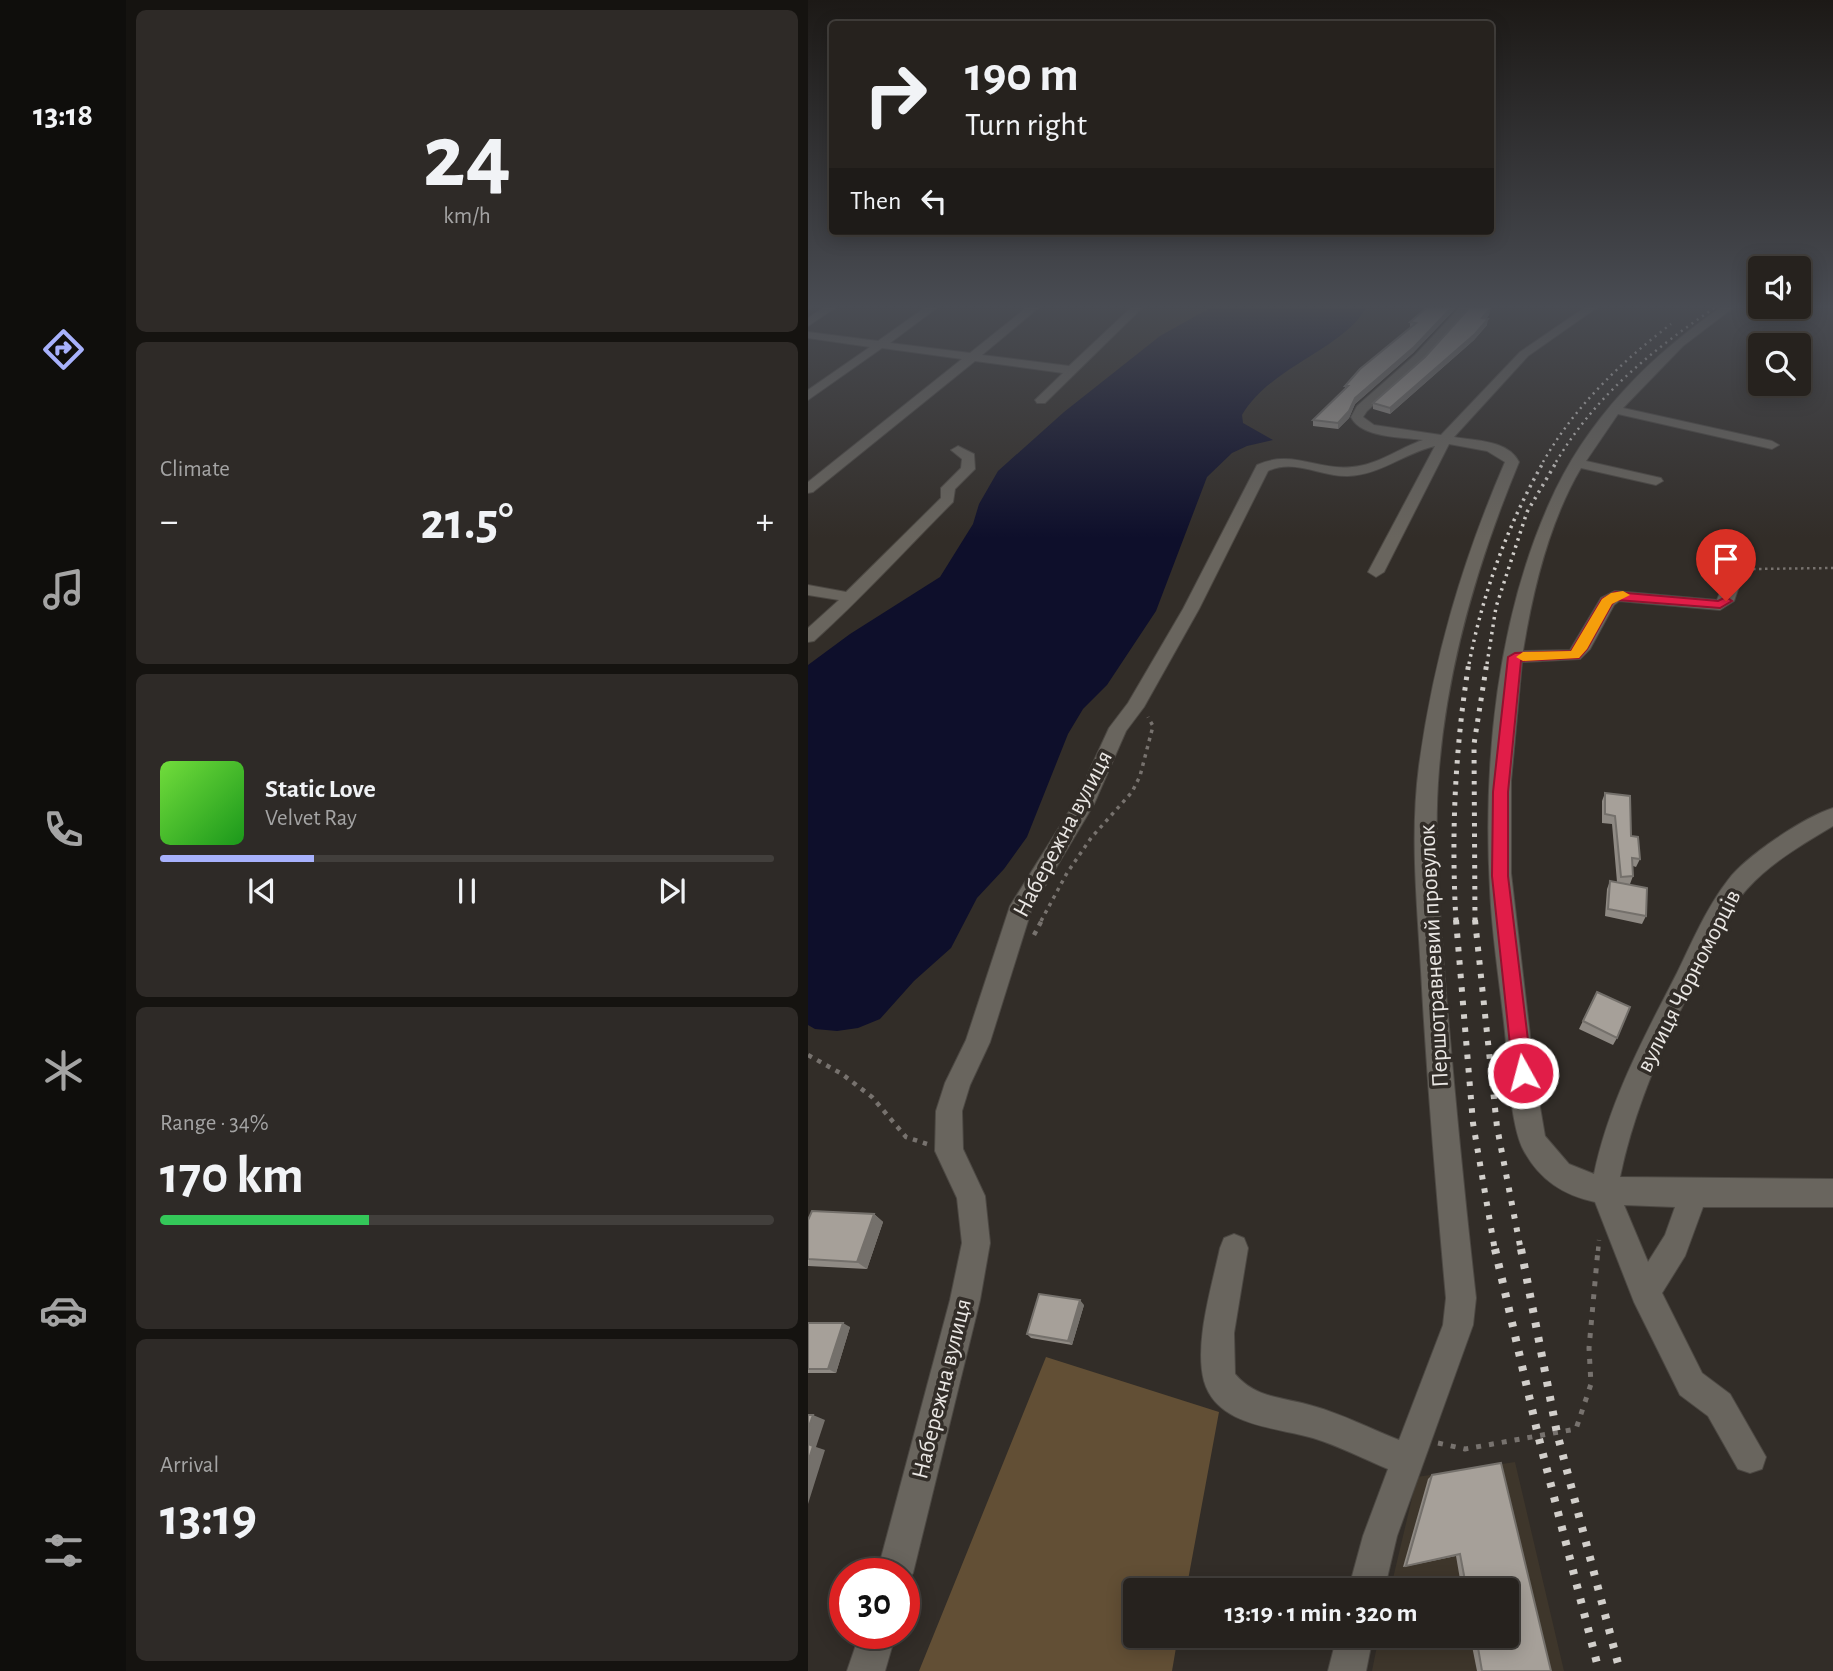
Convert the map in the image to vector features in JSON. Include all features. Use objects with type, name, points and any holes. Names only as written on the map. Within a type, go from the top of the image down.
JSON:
[{"type":"street","points":[[808,396],[828,382]]},
{"type":"street","points":[[808,489],[942,382]]},
{"type":"street","points":[[1041,400],[1058,382]]},
{"type":"street","points":[[1392,382],[1362,408],[1357,420],[1371,428],[1445,439]]},
{"type":"street","points":[[1376,572],[1445,439],[1498,382]]},
{"type":"street","points":[[1638,382],[1578,463],[1557,502],[1541,545],[1523,611],[1515,657],[1502,765],[1500,876],[1528,1120],[1533,1141],[1545,1160],[1562,1176],[1580,1185],[1691,1194],[1792,1190],[1832,1193]]},
{"type":"street","points":[[1616,410],[1772,445]]},
{"type":"street","name":"Першотравневий провулок","points":[[1411,1449],[1450,1352],[1458,1325],[1461,1298],[1443,1122],[1429,915],[1425,830],[1429,767],[1447,652],[1484,528],[1512,467],[1509,456],[1491,447],[1445,439]]},
{"type":"street","name":"Набережна вулиця","points":[[899,1558],[977,1243],[971,1196],[949,1151],[949,1111],[958,1083],[978,1042],[1021,906],[1084,804],[1118,728],[1135,707],[1191,609],[1262,468],[1268,464],[1287,462],[1349,472],[1367,468],[1422,443],[1445,439]]},
{"type":"street","points":[[808,637],[844,605],[848,597],[948,499],[948,488],[968,469],[969,457],[958,450]]},
{"type":"street","points":[[1578,463],[1656,481]]},
{"type":"street","points":[[1515,657],[1574,655],[1581,649],[1607,602],[1615,596],[1720,605],[1726,601],[1737,569]]},
{"type":"street","points":[[808,590],[848,597]]},
{"type":"street","name":"вулиця Чорноморців","points":[[1604,1189],[1612,1151],[1643,1065],[1701,948],[1736,886],[1761,860],[1832,816]]},
{"type":"street","points":[[1604,1189],[1645,1290],[1691,1384],[1719,1405],[1750,1457]]},
{"type":"street","points":[[1645,1290],[1678,1243],[1689,1215],[1691,1194]]},
{"type":"street","points":[[1234,1248],[1217,1359],[1220,1381],[1232,1395],[1255,1409],[1411,1449],[1380,1536],[1369,1578]]},
{"type":"street","points":[[1347,1671],[1352,1648]]},
{"type":"street","points":[[866,1671],[873,1649]]},
{"type":"path","points":[[1737,569],[1832,568]]},
{"type":"path","points":[[1027,944],[1041,925],[1067,873],[1091,838],[1120,808],[1140,776],[1153,726],[1150,718],[1135,707]]},
{"type":"path","points":[[808,1055],[842,1074],[872,1097],[906,1137],[949,1151]]},
{"type":"path","points":[[1411,1449],[1465,1449],[1576,1429],[1591,1384],[1590,1348],[1600,1229]]},
{"type":"shaded area","points":[[1046,1357],[1219,1412],[1188,1578],[1123,1578],[1123,1648],[1176,1648],[1172,1671],[919,1671]]},
{"type":"shaded area","points":[[1515,1462],[1564,1671],[1372,1671],[1377,1648],[1519,1648],[1519,1578],[1393,1578],[1417,1477]]},
{"type":"water","points":[[1102,382],[1272,382],[1242,415],[1243,423],[1273,440],[1247,446],[1232,453],[1207,477],[1156,611],[1107,685],[1083,709],[1068,734],[1027,837],[1004,869],[977,898],[951,948],[914,981],[880,1019],[858,1028],[837,1031],[815,1029],[808,1025],[808,665],[850,634],[940,577],[973,524],[979,504],[998,471]]},
{"type":"building","points":[[1349,382],[1374,382],[1355,398],[1349,411],[1338,423],[1313,420],[1348,386],[1345,386]]},
{"type":"building","points":[[1397,382],[1420,382],[1390,408],[1373,403]]},
{"type":"building","points":[[1605,793],[1630,796],[1631,836],[1638,837],[1640,859],[1632,858],[1633,876],[1621,877],[1615,816],[1605,814]]},
{"type":"building","points":[[1610,881],[1647,888],[1646,916],[1608,909]]},
{"type":"building","points":[[1597,992],[1630,1007],[1617,1038],[1583,1021]]},
{"type":"building","points":[[812,1211],[874,1214],[857,1262],[808,1259],[808,1220]]},
{"type":"building","points":[[1039,1294],[1080,1300],[1068,1341],[1027,1334]]},
{"type":"building","points":[[808,1323],[843,1323],[828,1369],[808,1369]]},
{"type":"building","points":[[808,1415],[813,1415],[808,1429]]},
{"type":"building","points":[[808,1444],[813,1446],[808,1462]]},
{"type":"building","points":[[1501,1463],[1551,1671],[1482,1671],[1478,1648],[1519,1648],[1519,1578],[1465,1578],[1460,1554],[1406,1566],[1432,1475]]},
{"type":"railway","points":[[1543,462],[1569,422],[1605,382]]},
{"type":"railway","points":[[1556,462],[1590,414],[1621,382]]},
{"type":"railway","points":[[1469,664],[1498,559],[1519,509],[1544,461]]},
{"type":"railway","points":[[1487,664],[1496,607],[1527,512],[1557,461]]},
{"type":"railway","points":[[1456,921],[1455,791],[1469,662]]},
{"type":"railway","points":[[1475,921],[1474,744],[1487,662]]},
{"type":"railway","points":[[1456,920],[1473,1123],[1495,1251]]},
{"type":"railway","points":[[1475,920],[1497,1127],[1521,1251]]},
{"type":"railway","points":[[1495,1249],[1538,1435],[1599,1671]]},
{"type":"railway","points":[[1521,1249],[1557,1433],[1620,1671]]},
{"type":"slow traffic","points":[[1523,657],[1574,655],[1581,649],[1607,602],[1615,596],[1623,595]]},
{"type":"route","points":[[1523,1073],[1500,876],[1500,792],[1515,657],[1574,655],[1581,649],[1607,602],[1615,596],[1720,605],[1726,601]]}]
